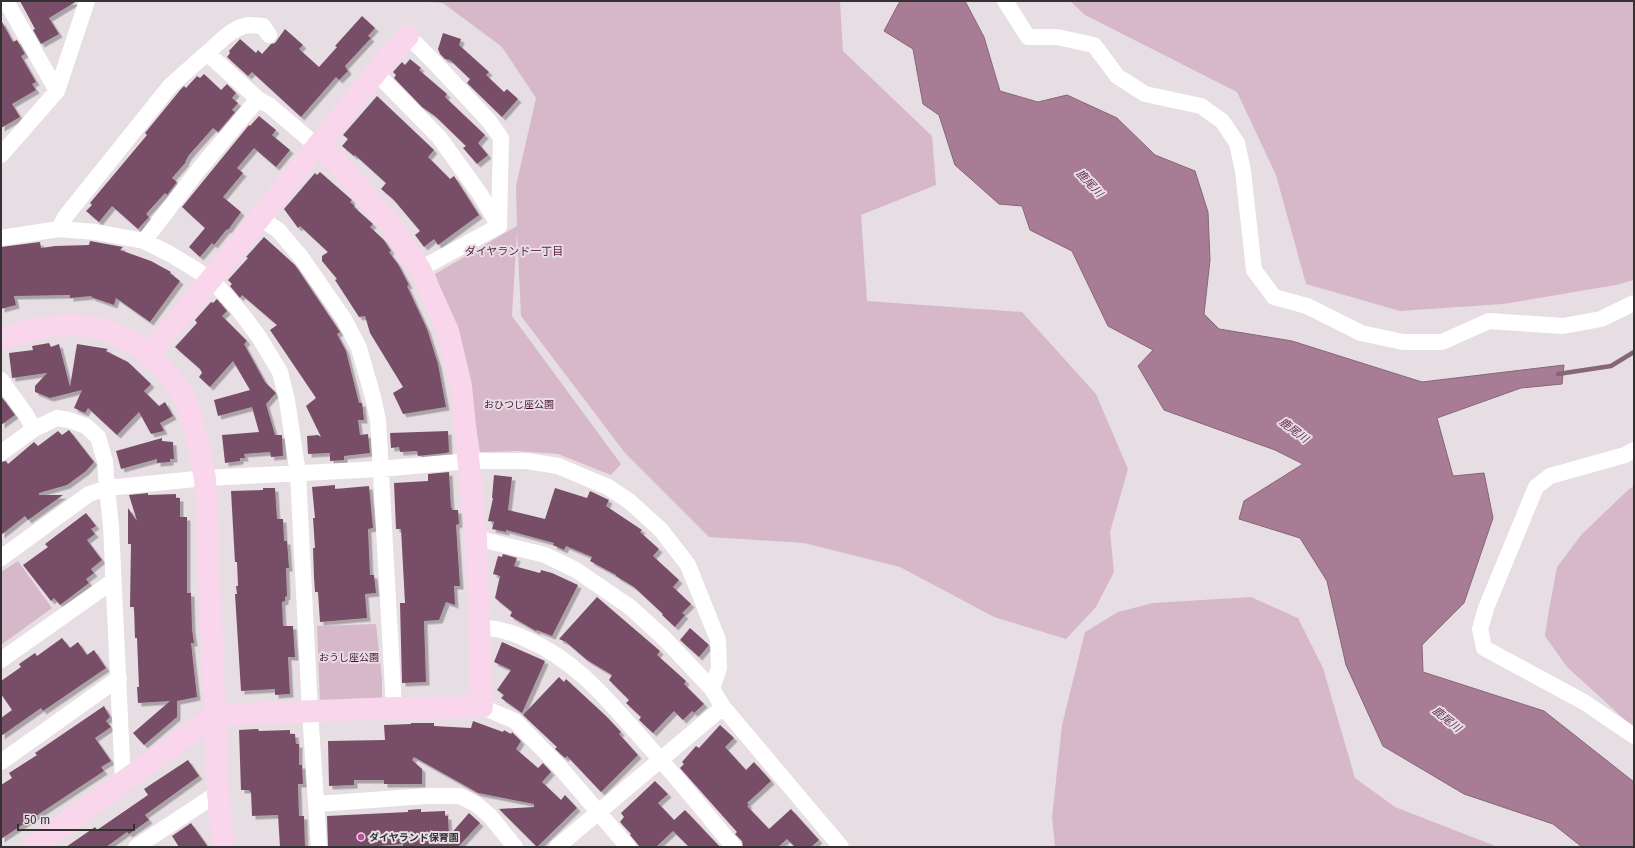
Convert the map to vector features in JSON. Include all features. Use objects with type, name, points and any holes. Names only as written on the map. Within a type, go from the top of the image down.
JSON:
[{"type":"street","points":[[6,1],[57,91]]},
{"type":"street","points":[[1,155],[57,91],[87,1]]},
{"type":"street","points":[[1006,1],[1028,37],[1057,38],[1094,45],[1117,76],[1144,94],[1201,106],[1222,121],[1236,143],[1243,171],[1254,270],[1274,297],[1308,306],[1361,333],[1403,342],[1442,342],[1489,321],[1563,326],[1601,318],[1634,303]]},
{"type":"street","points":[[59,229],[65,217],[170,86],[207,53],[233,32],[242,27],[250,25],[263,26],[268,35]]},
{"type":"street","points":[[149,354],[376,73],[408,36],[489,121],[501,138],[499,226]]},
{"type":"street","points":[[207,53],[258,98],[334,158],[392,226],[420,269],[448,331],[461,386],[476,538],[482,707]]},
{"type":"street","points":[[376,73],[439,138],[480,194],[499,226]]},
{"type":"street","points":[[144,241],[199,169],[258,98]]},
{"type":"street","points":[[260,218],[278,230],[301,257],[344,319],[358,348],[373,397],[378,420],[394,708]]},
{"type":"street","points":[[420,269],[499,226]]},
{"type":"street","points":[[1,238],[59,229],[96,232],[144,241],[170,254],[211,279],[238,309],[259,337],[280,372],[287,400],[298,474],[310,711],[319,847]]},
{"type":"street","points":[[1,340],[21,332],[54,325],[82,325],[111,332],[149,354],[183,395],[196,435],[205,478],[218,793],[223,847]]},
{"type":"street","points":[[1,380],[34,429]]},
{"type":"street","points":[[1,453],[34,429],[57,418],[69,420],[86,426],[98,437],[106,461],[111,526],[123,782]]},
{"type":"street","points":[[1634,450],[1625,455],[1550,476],[1536,487],[1486,608],[1480,629],[1484,648],[1584,702],[1634,736]]},
{"type":"street","points":[[1,558],[89,494],[107,488],[205,478],[380,469],[468,461],[527,461],[558,466],[608,487],[630,502],[661,530],[688,565],[718,640],[719,668],[712,690]]},
{"type":"street","points":[[476,538],[545,555],[576,570],[630,607],[664,638],[712,690],[723,707],[841,847]]},
{"type":"street","points":[[1,660],[113,581]]},
{"type":"street","points":[[480,628],[492,628],[516,634],[543,646],[565,660],[598,689],[661,760],[734,847]]},
{"type":"street","points":[[1,762],[119,678]]},
{"type":"street","points":[[39,845],[215,715],[394,708],[482,707],[514,721],[559,766],[628,847]]},
{"type":"street","points":[[557,847],[600,813],[723,707]]},
{"type":"street","points":[[136,847],[218,793]]},
{"type":"street","points":[[317,804],[426,796],[460,796],[476,804],[490,816],[515,847]]},
{"type":"green space","name":"おひつじ座公園","points":[[413,1],[840,1],[843,51],[932,136],[936,185],[861,215],[867,301],[1022,312],[1096,394],[1128,469],[1110,532],[1114,572],[1096,607],[1066,639],[994,617],[900,567],[804,543],[709,537],[625,453],[521,316],[517,232],[512,316],[621,464],[611,475],[558,454],[518,451],[480,452],[466,363],[435,274],[517,226],[516,186],[536,98],[502,47],[443,3]]},
{"type":"green space","points":[[1070,1],[1634,1],[1634,280],[1616,285],[1503,304],[1400,311],[1306,284],[1276,175],[1237,92],[1085,15]]},
{"type":"green space","points":[[1634,486],[1634,728],[1567,667],[1545,636],[1557,567],[1582,534]]},
{"type":"green space","points":[[18,561],[52,608],[1,645],[1,572]]},
{"type":"green space","points":[[1251,597],[1298,618],[1323,668],[1355,778],[1395,807],[1498,847],[1055,847],[1052,817],[1062,725],[1085,632],[1118,612],[1153,603]]},
{"type":"green space","name":"おうし座公園","points":[[376,624],[382,679],[382,700],[320,701],[317,626]]},
{"type":"water","name":"鹿尾川","points":[[900,1],[965,1],[984,37],[1000,91],[1038,102],[1067,95],[1117,118],[1155,155],[1195,171],[1208,212],[1210,260],[1204,314],[1219,329],[1292,341],[1422,382],[1564,365],[1562,384],[1521,388],[1437,418],[1453,476],[1484,473],[1493,518],[1464,603],[1422,645],[1423,672],[1544,711],[1634,782],[1634,847],[1582,847],[1553,824],[1464,794],[1383,746],[1346,665],[1327,581],[1300,538],[1239,519],[1244,501],[1303,464],[1275,450],[1164,410],[1138,366],[1153,350],[1108,326],[1072,251],[1030,230],[1022,206],[999,204],[955,165],[939,115],[923,104],[913,49],[884,31]]},
{"type":"building","points":[[20,1],[77,1],[49,18],[59,34],[41,44]]},
{"type":"building","points":[[362,16],[375,28],[368,36],[371,38],[345,66],[348,71],[339,80],[336,77],[301,117],[252,72],[248,76],[227,57],[230,53],[229,51],[240,39],[256,53],[258,50],[262,54],[271,44],[275,43],[285,29],[303,45],[299,49],[319,67],[337,47],[335,46]]},
{"type":"building","points":[[1,20],[13,42],[17,40],[25,54],[21,56],[36,82],[32,84],[36,90],[12,104],[20,117],[1,128]]},
{"type":"building","points":[[443,33],[461,39],[459,45],[489,72],[486,75],[504,92],[507,89],[518,99],[502,117],[467,83],[470,79],[450,60],[445,59],[440,54],[438,49]]},
{"type":"building","points":[[410,59],[421,68],[419,70],[447,94],[445,97],[485,135],[478,143],[488,155],[477,164],[463,148],[466,146],[435,116],[422,107],[394,78],[396,75],[393,72],[402,62],[405,65]]},
{"type":"building","points":[[204,74],[221,90],[227,84],[236,93],[232,98],[238,103],[232,110],[235,112],[218,132],[213,128],[189,155],[186,162],[172,178],[177,182],[167,195],[165,193],[146,214],[149,217],[138,229],[112,206],[99,222],[86,211],[92,205],[90,203],[147,135],[145,133],[181,89],[184,86],[186,88],[197,76],[200,78]]},
{"type":"building","points":[[377,96],[434,150],[428,157],[450,179],[454,176],[479,215],[438,245],[434,239],[424,247],[415,235],[420,231],[393,199],[381,189],[386,183],[355,155],[354,156],[342,146],[348,139],[343,135]]},
{"type":"building","points":[[259,116],[276,130],[272,135],[290,150],[276,167],[254,148],[237,168],[243,173],[223,197],[241,212],[228,230],[227,229],[214,245],[212,243],[200,257],[189,247],[205,228],[182,207],[249,125],[250,126]]},
{"type":"building","points":[[320,172],[352,200],[350,202],[355,206],[354,207],[373,224],[370,227],[384,240],[391,251],[389,252],[398,264],[409,285],[407,286],[427,329],[438,364],[446,407],[403,414],[393,393],[403,387],[370,333],[365,316],[359,317],[335,280],[337,279],[322,261],[322,256],[328,252],[300,226],[298,228],[284,209],[315,173],[317,175]]},
{"type":"building","points":[[264,237],[295,265],[340,332],[337,334],[346,351],[359,403],[362,403],[364,420],[358,420],[360,435],[368,434],[370,453],[344,456],[344,460],[330,461],[330,453],[308,454],[307,436],[318,435],[321,437],[306,406],[316,398],[270,330],[277,325],[242,295],[240,298],[230,286],[232,284],[228,280],[248,258],[246,257]]},
{"type":"building","points":[[90,241],[123,247],[120,250],[151,261],[171,272],[170,273],[180,281],[150,322],[116,298],[114,305],[91,297],[92,296],[70,298],[70,295],[14,296],[16,305],[1,309],[1,247],[40,242],[41,248],[89,245]]},
{"type":"building","points":[[217,299],[227,311],[222,316],[247,341],[244,344],[265,382],[276,393],[266,404],[275,435],[282,435],[283,456],[271,457],[270,452],[244,454],[245,458],[240,458],[240,461],[225,463],[222,435],[259,432],[252,407],[218,416],[214,400],[250,390],[233,361],[210,387],[199,377],[202,373],[200,369],[175,347],[197,323],[195,320],[211,302],[213,303]]},
{"type":"building","points":[[49,343],[51,347],[59,344],[70,387],[77,344],[108,349],[106,351],[128,362],[151,384],[144,391],[159,406],[165,402],[173,416],[160,423],[164,431],[151,434],[139,412],[117,435],[88,408],[85,413],[74,408],[82,390],[50,398],[35,392],[35,386],[47,373],[12,378],[9,353],[33,350],[32,346]]},
{"type":"building","points":[[1,396],[15,415],[1,425]]},
{"type":"building","points":[[69,430],[94,462],[86,471],[67,485],[39,493],[39,495],[63,495],[28,520],[25,516],[1,535],[1,462],[6,461],[8,464],[34,442],[38,446],[58,431],[62,435]]},
{"type":"building","points":[[448,431],[449,452],[446,453],[418,456],[417,451],[400,452],[399,447],[391,448],[390,433]]},
{"type":"building","points":[[162,438],[162,441],[173,442],[174,459],[170,459],[170,462],[157,463],[157,459],[121,469],[116,451]]},
{"type":"building","points":[[449,472],[451,508],[452,510],[458,510],[459,524],[456,525],[460,586],[454,586],[455,605],[446,602],[439,620],[424,621],[426,682],[402,683],[400,603],[405,603],[401,529],[396,529],[394,483],[428,481],[428,474]]},
{"type":"building","points":[[494,475],[512,477],[508,510],[545,519],[555,488],[587,498],[590,491],[609,500],[606,506],[642,530],[640,532],[659,549],[653,556],[679,580],[673,587],[691,604],[682,613],[685,615],[675,627],[634,587],[590,561],[592,557],[566,546],[564,550],[553,545],[554,543],[506,530],[506,532],[492,529],[494,522],[488,521],[493,498]]},
{"type":"building","points":[[335,485],[335,489],[369,486],[373,528],[368,529],[370,575],[374,575],[376,593],[365,594],[367,618],[320,622],[318,592],[315,592],[314,577],[313,548],[315,548],[313,518],[315,518],[312,487]]},
{"type":"building","points":[[263,488],[275,488],[277,519],[283,519],[284,541],[287,541],[289,568],[286,568],[287,596],[285,597],[285,601],[282,602],[283,626],[293,626],[295,657],[288,657],[290,694],[275,695],[275,689],[241,691],[235,594],[237,594],[236,586],[238,586],[237,562],[235,562],[231,491],[263,490]]},
{"type":"building","points":[[148,493],[148,495],[176,494],[176,498],[180,498],[180,517],[187,517],[187,593],[191,593],[194,643],[191,643],[197,697],[177,701],[177,717],[144,745],[133,733],[170,701],[138,703],[137,687],[139,687],[137,638],[135,638],[134,607],[130,607],[131,544],[128,544],[128,508],[137,521],[129,495]]},
{"type":"building","points":[[86,513],[96,526],[91,529],[95,534],[87,540],[102,560],[91,569],[94,573],[86,579],[89,583],[60,605],[54,598],[51,601],[23,565],[48,547],[45,544]]},
{"type":"building","points":[[503,554],[517,558],[514,566],[540,573],[541,570],[552,573],[578,585],[552,636],[537,630],[536,631],[510,616],[512,612],[495,598],[500,576],[493,574],[498,556],[502,557]]},
{"type":"building","points":[[597,597],[660,651],[657,655],[686,681],[684,684],[704,704],[694,713],[692,711],[683,720],[674,711],[653,733],[639,720],[641,717],[626,703],[629,700],[609,680],[612,675],[587,660],[566,642],[559,639]]},
{"type":"building","points":[[690,628],[709,645],[699,657],[680,640]]},
{"type":"building","points":[[62,638],[70,648],[78,642],[87,655],[94,650],[106,668],[43,711],[41,708],[1,736],[1,718],[12,710],[1,694],[1,681],[21,667],[19,664],[35,653],[37,656]]},
{"type":"building","points":[[502,642],[545,661],[522,713],[501,698],[504,695],[497,690],[511,670],[494,662]]},
{"type":"building","points":[[559,677],[564,682],[566,679],[606,716],[621,732],[619,734],[638,755],[601,792],[567,756],[565,758],[555,749],[557,747],[523,715]]},
{"type":"building","points":[[104,706],[110,717],[106,721],[111,727],[95,738],[111,761],[101,767],[104,771],[1,839],[1,785],[12,778],[9,773],[37,755],[35,753]]},
{"type":"building","points":[[473,721],[503,732],[504,730],[511,734],[512,732],[521,741],[516,749],[538,768],[543,763],[551,772],[542,782],[561,800],[565,795],[577,808],[537,847],[499,809],[534,807],[534,804],[478,793],[414,757],[412,760],[422,769],[422,784],[384,784],[384,780],[354,780],[354,785],[329,786],[328,741],[385,740],[384,725],[434,723],[434,726],[471,728]]},
{"type":"building","points":[[720,725],[734,738],[725,747],[746,770],[754,762],[771,781],[747,803],[749,805],[747,806],[769,829],[791,809],[819,840],[811,847],[795,847],[787,839],[778,847],[743,847],[742,841],[735,834],[737,832],[680,768],[684,764],[682,762],[696,746],[699,748]]},
{"type":"building","points":[[258,729],[259,731],[290,730],[290,734],[295,734],[296,744],[299,744],[299,765],[302,765],[303,784],[298,784],[299,816],[304,816],[305,847],[280,847],[278,815],[252,816],[251,792],[249,790],[241,790],[239,730]]},
{"type":"building","points":[[188,760],[199,776],[145,815],[149,820],[129,834],[127,832],[106,847],[66,847],[95,827],[97,830],[148,795],[144,789]]},
{"type":"building","points":[[655,781],[668,794],[658,803],[674,820],[685,810],[720,847],[689,847],[673,831],[656,847],[640,847],[620,822],[624,817],[621,813]]},
{"type":"building","points":[[421,809],[421,812],[445,811],[445,816],[448,816],[449,836],[469,813],[480,823],[458,847],[403,847],[403,844],[367,847],[328,847],[327,816],[408,812],[408,810]]},
{"type":"building","points":[[191,823],[208,847],[179,847],[172,836]]},
{"type":"waterway","points":[[1558,374],[1611,366],[1634,352]]},
{"type":"place","name":"ダイヤランド保育園","points":[[361,837]]},
{"type":"district","name":"ダイヤランド一丁目","points":[[514,251]]}]
